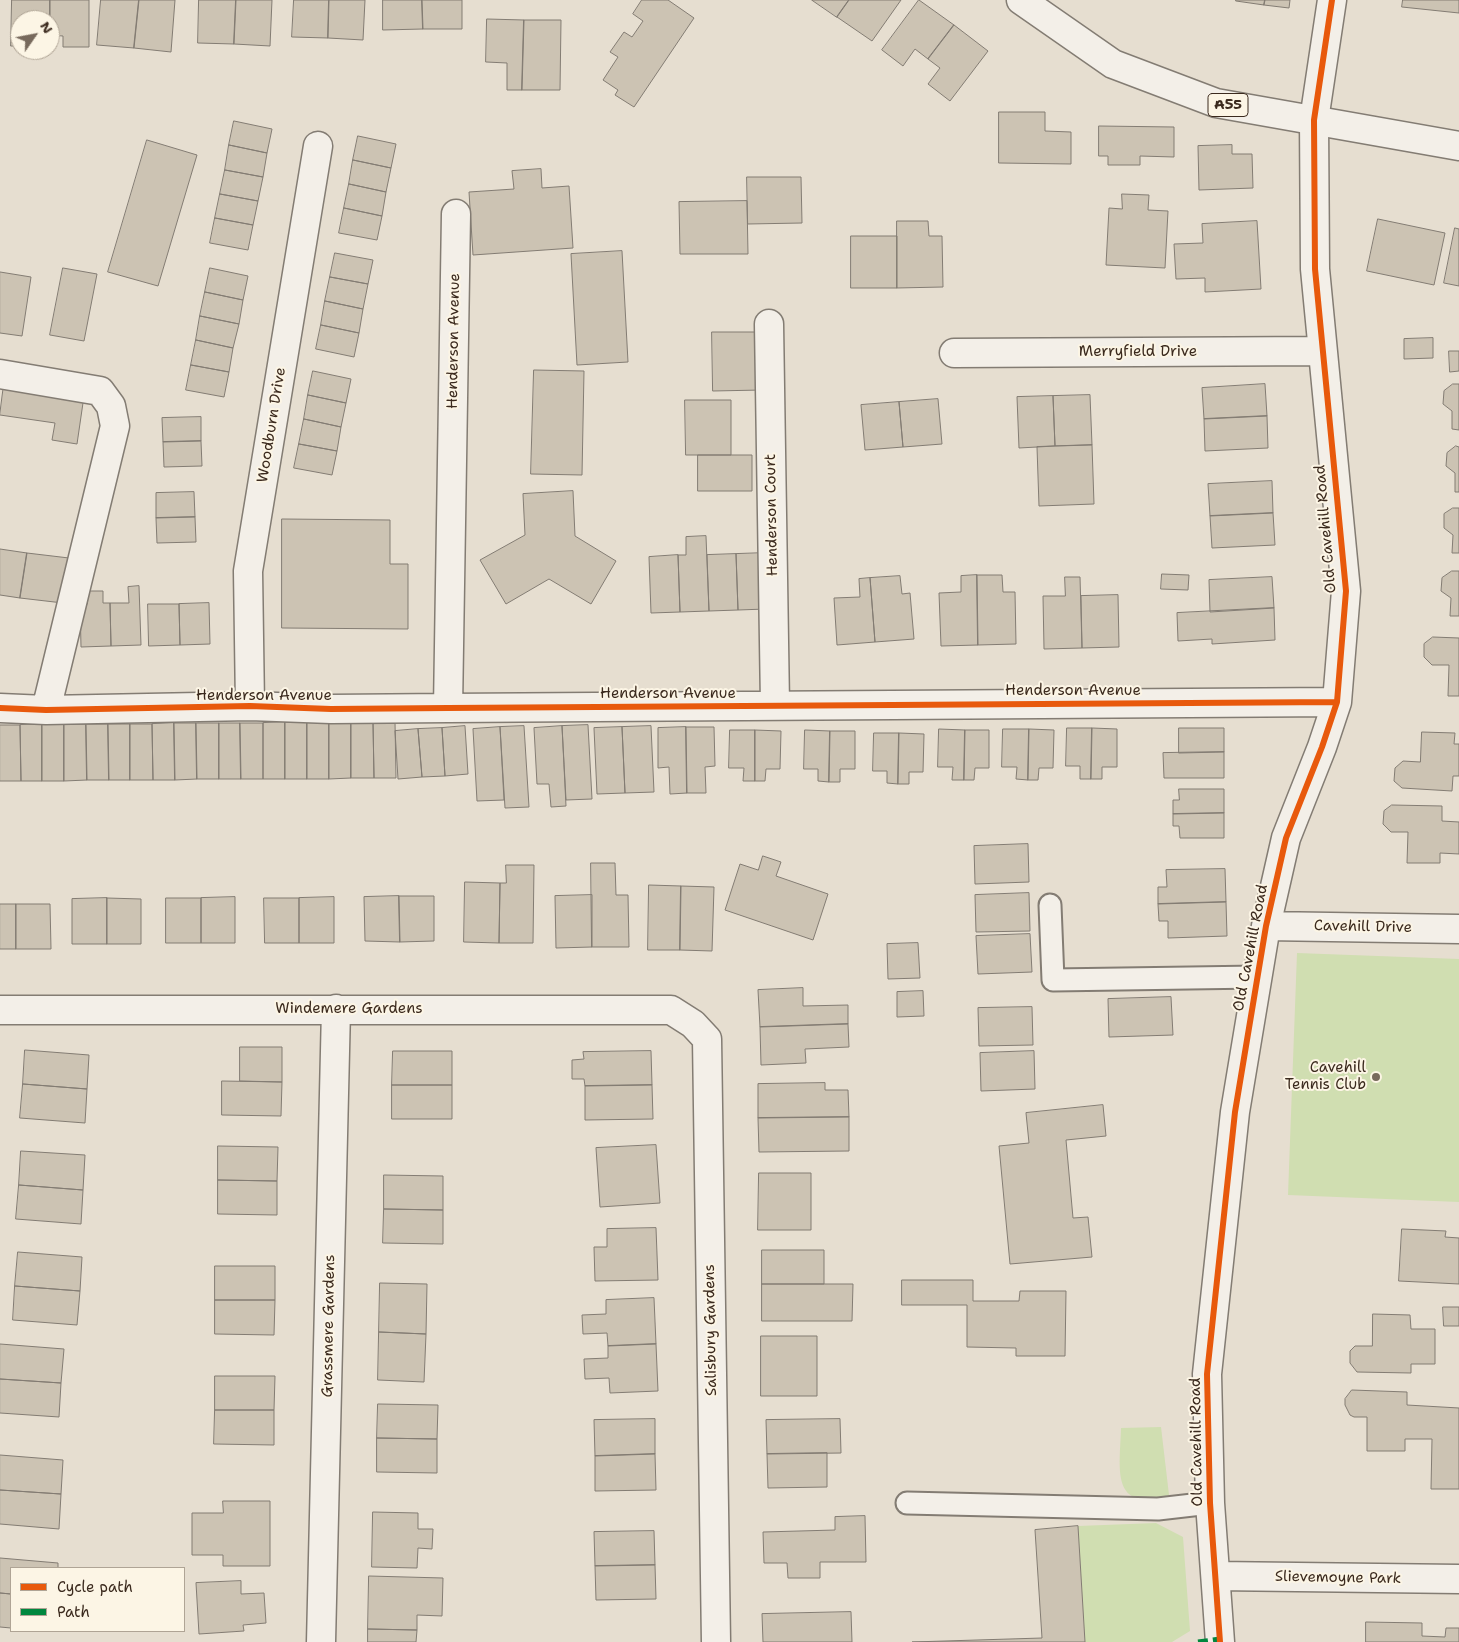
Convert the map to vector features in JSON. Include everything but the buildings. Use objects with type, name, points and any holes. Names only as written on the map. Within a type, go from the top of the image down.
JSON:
[{"type":"main road","name":"A55","points":[[1022,0],[1113,64],[1216,103],[1459,146]]},
{"type":"main road","name":"Old Cavehill Road","points":[[1220,1642],[1210,1504],[1207,1374],[1235,1112],[1266,926],[1286,838],[1322,747],[1337,702],[1346,591],[1315,269],[1314,120],[1332,0]]},
{"type":"main road","name":"Woodburn Drive","points":[[250,706],[248,571],[318,146]]},
{"type":"main road","name":"Henderson Avenue","points":[[448,708],[456,214]]},
{"type":"main road","name":"Henderson Court","points":[[769,324],[775,706]]},
{"type":"main road","name":"Merryfield Drive","points":[[954,352],[1322,351]]},
{"type":"main road","points":[[0,374],[100,391],[111,406],[115,426],[46,710]]},
{"type":"main road","name":"Henderson Avenue","points":[[0,708],[46,710],[250,706],[331,709],[1337,702]]},
{"type":"main road","name":"Cavehill Drive","points":[[1266,926],[1459,929]]},
{"type":"main road","name":"Grassmere Gardens","points":[[321,1642],[336,1009]]},
{"type":"main road","name":"Windemere Gardens","points":[[0,1010],[670,1010],[693,1024]]},
{"type":"main road","name":"Salisbury Gardens","points":[[693,1024],[707,1039],[716,1642]]},
{"type":"main road","name":"Slievemoyne Park","points":[[1216,1576],[1459,1579]]},
{"type":"lane","points":[[1050,905],[1053,980],[1258,977]]},
{"type":"lane","points":[[907,1503],[1158,1509],[1210,1504]]},
{"type":"green space","name":"Cavehill Tennis Club","points":[[1297,953],[1459,959],[1459,1202],[1288,1195]]},
{"type":"green space","points":[[1161,1427],[1169,1495],[1150,1499],[1136,1498],[1128,1493],[1122,1484],[1120,1472],[1121,1428]]},
{"type":"green space","points":[[1156,1523],[1183,1537],[1190,1631],[1172,1642],[1085,1642],[1078,1526]]},
{"type":"marked path","points":[[1198,1642],[1220,1639]]},
{"type":"cycle path","points":[[1220,1642],[1210,1503],[1207,1374],[1235,1112],[1266,926],[1286,838],[1322,747],[1337,702],[1346,591],[1315,269],[1314,120],[1332,0]]},
{"type":"cycle path","points":[[0,708],[46,710],[250,706],[331,709],[1337,702]]},
{"type":"place","name":"Cavehill Tennis Club","points":[[1376,1077]]}]
